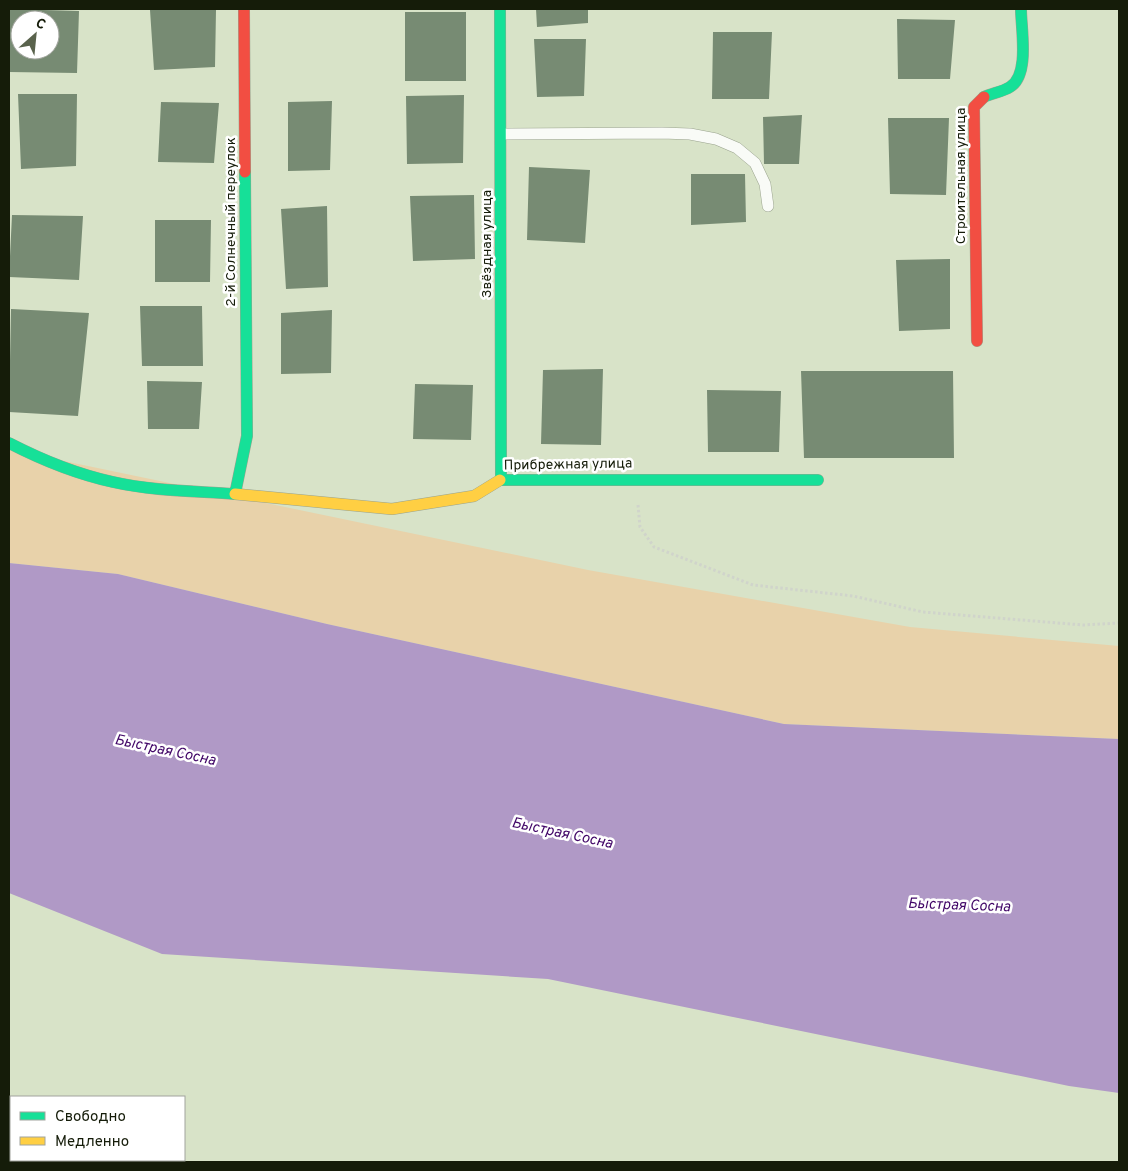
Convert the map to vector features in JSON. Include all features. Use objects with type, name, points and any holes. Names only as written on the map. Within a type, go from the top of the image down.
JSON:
[{"type":"street","name":"2-й Солнечный переулок","points":[[236,494],[247,436],[244,9]]},
{"type":"street","name":"Звёздная улица","points":[[500,9],[502,479]]},
{"type":"street","name":"Строительная улица","points":[[977,341],[974,106],[980,99],[1010,88],[1020,75],[1021,9]]},
{"type":"street","name":"Прибрежная улица","points":[[9,443],[48,462],[98,480],[152,487],[392,509],[474,496],[502,479],[818,480]]},
{"type":"lane","points":[[502,134],[662,133],[690,134],[716,139],[737,148],[755,162],[765,184],[768,206]]},
{"type":"path","points":[[637,479],[640,527],[654,547],[753,586],[853,596],[923,612],[1083,625],[1119,623]]},
{"type":"shaded area","points":[[9,439],[35,455],[588,570],[910,627],[1119,646],[1119,739],[784,724],[327,624],[118,574],[9,563]]},
{"type":"water","name":"Быстрая Сосна","points":[[9,563],[118,574],[327,624],[784,724],[1119,739],[1119,1093],[1069,1086],[548,979],[162,954],[9,893]]},
{"type":"building","points":[[9,9],[44,10],[10,10],[10,60],[60,60],[60,10],[79,11],[77,73],[9,72]]},
{"type":"building","points":[[536,9],[588,9],[588,23],[537,27]]},
{"type":"building","points":[[150,10],[216,10],[215,67],[154,70]]},
{"type":"building","points":[[405,12],[466,12],[466,81],[405,81]]},
{"type":"building","points":[[897,19],[955,20],[950,79],[898,79]]},
{"type":"building","points":[[713,32],[772,32],[769,99],[712,99]]},
{"type":"building","points":[[534,39],[586,39],[584,96],[537,97]]},
{"type":"building","points":[[18,94],[77,94],[76,166],[21,169]]},
{"type":"building","points":[[464,95],[463,163],[407,164],[406,96]]},
{"type":"building","points":[[332,101],[330,170],[288,171],[288,102]]},
{"type":"building","points":[[161,102],[219,103],[214,163],[158,162]]},
{"type":"building","points":[[802,115],[799,164],[764,164],[763,117]]},
{"type":"building","points":[[888,118],[949,118],[946,195],[890,194]]},
{"type":"building","points":[[529,167],[590,170],[585,243],[527,240]]},
{"type":"building","points":[[691,174],[745,174],[746,222],[691,225]]},
{"type":"building","points":[[474,195],[475,259],[413,261],[410,196]]},
{"type":"building","points":[[327,206],[328,287],[286,289],[281,209]]},
{"type":"building","points":[[12,215],[83,216],[79,280],[9,277]]},
{"type":"building","points":[[155,220],[211,220],[210,282],[155,282]]},
{"type":"building","points":[[950,259],[950,329],[899,331],[896,260]]},
{"type":"building","points":[[140,306],[202,306],[203,366],[142,366]]},
{"type":"building","points":[[11,309],[89,313],[78,416],[9,412]]},
{"type":"building","points":[[332,310],[331,373],[281,374],[281,313]]},
{"type":"building","points":[[603,369],[601,445],[541,444],[543,370]]},
{"type":"building","points":[[801,371],[953,371],[954,458],[804,458]]},
{"type":"building","points":[[147,381],[202,382],[199,429],[148,429]]},
{"type":"building","points":[[415,384],[473,385],[471,440],[413,439]]},
{"type":"building","points":[[707,390],[781,391],[779,452],[708,452]]},
{"type":"traffic: fast","points":[[500,9],[501,479]]},
{"type":"traffic: fast","points":[[984,97],[1010,87],[1020,73],[1023,51],[1021,9]]},
{"type":"traffic: fast","points":[[9,443],[59,466],[113,482],[158,489],[235,494],[247,436],[245,172]]},
{"type":"traffic: fast","points":[[500,480],[818,480]]},
{"type":"traffic: slow","points":[[235,494],[392,509],[474,496],[500,480]]},
{"type":"traffic: jam","points":[[244,9],[245,172]]},
{"type":"traffic: jam","points":[[977,341],[974,107],[984,97]]}]
